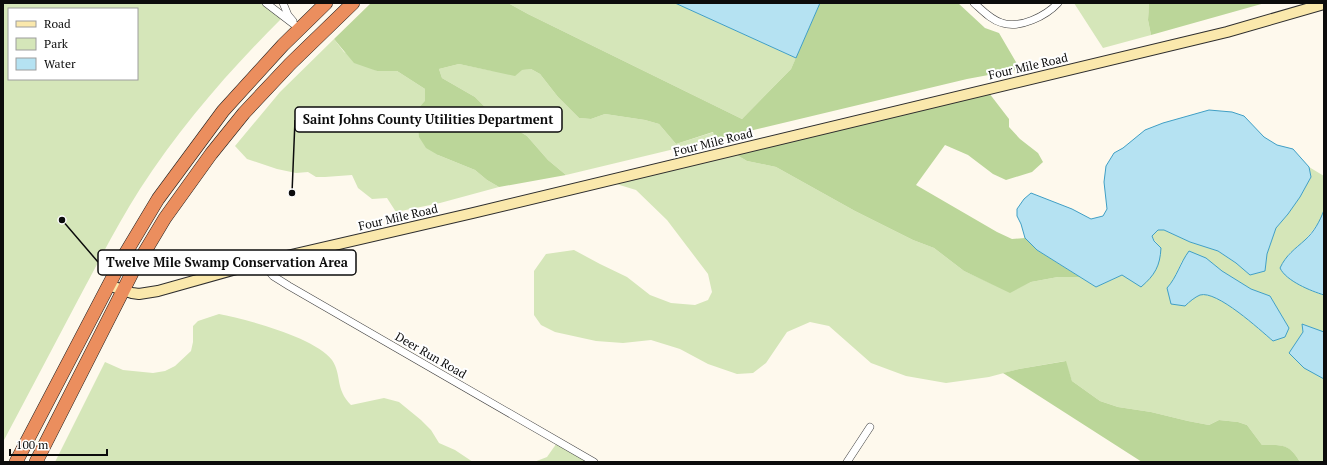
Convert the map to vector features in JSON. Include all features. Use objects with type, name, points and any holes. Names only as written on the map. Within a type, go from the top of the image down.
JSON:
[{"type":"highway","points":[[16,462],[108,285],[158,199],[208,130],[240,92],[283,45],[326,3]]},
{"type":"highway","points":[[36,462],[132,273],[165,218],[211,154],[244,113],[290,64],[353,3]]},
{"type":"highway","points":[[244,113],[249,103],[304,43],[300,29]]},
{"type":"main road","name":"Four Mile Road","points":[[108,285],[139,294],[158,291],[261,262],[473,213],[1227,32],[1324,4]]},
{"type":"street","points":[[266,3],[300,29]]},
{"type":"street","points":[[283,3],[288,15],[300,29]]},
{"type":"street","points":[[974,3],[990,17],[1002,23],[1011,24],[1040,17],[1051,10],[1058,3]]},
{"type":"street","name":"Deer Run Road","points":[[261,262],[273,276],[289,286],[594,462]]},
{"type":"street","points":[[847,462],[870,427]]},
{"type":"green space","points":[[3,3],[263,3],[281,19],[224,79],[188,122],[155,166],[123,216],[3,442]]},
{"type":"green space","points":[[371,3],[508,3],[742,119],[791,69],[820,3],[958,3],[985,28],[999,33],[1020,69],[967,79],[716,139],[713,132],[676,144],[659,124],[645,120],[605,114],[591,119],[579,118],[558,97],[540,74],[531,69],[522,70],[515,76],[459,64],[439,69],[442,78],[475,97],[494,116],[527,136],[548,160],[566,175],[499,187],[487,180],[475,170],[438,155],[426,148],[419,137],[417,110],[425,101],[425,89],[397,71],[377,71],[354,63],[334,39]]},
{"type":"green space","points":[[508,3],[675,3],[796,58],[791,69],[742,119]]},
{"type":"green space","points":[[1074,3],[1149,3],[1148,20],[1151,35],[1103,48]]},
{"type":"green space","points":[[1149,3],[1265,3],[1151,35],[1148,20]]},
{"type":"green space","points":[[334,39],[344,52],[377,71],[397,71],[425,89],[425,101],[438,155],[475,170],[487,180],[499,187],[440,203],[396,212],[387,198],[372,199],[358,188],[352,175],[316,177],[308,172],[296,173],[277,169],[247,159],[235,146],[280,92]]},
{"type":"green space","points":[[459,64],[493,71],[531,69],[540,74],[558,97],[579,118],[591,119],[605,114],[645,120],[659,124],[676,144],[714,132],[716,139],[566,175],[548,160],[527,136],[494,116],[475,97],[442,78],[439,69]]},
{"type":"green space","points":[[989,93],[1009,119],[1009,127],[1020,139],[1038,153],[1043,162],[1032,172],[1006,180],[993,174],[968,155],[945,145],[916,185],[997,232],[1012,239],[1025,238],[1037,250],[1080,277],[1058,277],[1031,282],[1010,293],[964,271],[934,248],[913,240],[855,211],[776,167],[747,161],[735,154]]},
{"type":"green space","points":[[735,154],[747,161],[776,167],[855,211],[913,240],[934,248],[964,271],[1010,292],[1031,282],[1058,277],[1080,277],[1096,287],[1122,275],[1161,248],[1152,236],[1158,230],[1164,230],[1190,242],[1218,251],[1250,275],[1265,271],[1267,254],[1276,228],[1300,197],[1311,177],[1309,167],[1324,176],[1324,210],[1320,221],[1306,239],[1288,255],[1310,290],[1324,295],[1324,332],[1302,324],[1303,332],[1289,353],[1324,379],[1324,462],[1300,462],[1292,451],[1284,446],[1262,445],[1247,425],[1238,422],[1219,420],[1209,425],[1151,412],[1118,407],[1100,401],[1072,381],[1065,361],[1019,369],[989,377],[946,383],[906,376],[871,363],[829,326],[810,322],[787,332],[766,363],[753,373],[737,374],[708,364],[680,349],[651,340],[623,343],[596,341],[555,332],[541,325],[534,315],[534,271],[546,254],[574,250],[627,277],[650,295],[671,303],[695,305],[708,300],[712,292],[708,274],[667,220],[636,190],[613,183]],"holes":[[[1206,258],[1222,271],[1251,289],[1270,296],[1289,328],[1285,336],[1273,341],[1249,320],[1227,304],[1207,295],[1200,295],[1185,306],[1167,288],[1173,281],[1182,261]]]},
{"type":"green space","points":[[219,314],[262,325],[311,344],[324,352],[332,360],[337,371],[343,393],[351,405],[384,398],[399,402],[431,430],[439,443],[455,450],[473,462],[55,462],[105,362],[123,370],[153,373],[165,371],[175,366],[191,351],[193,342],[193,326],[198,321]]},
{"type":"green space","points":[[1066,361],[1072,381],[1100,401],[1118,407],[1151,412],[1209,425],[1219,420],[1238,422],[1247,425],[1262,445],[1284,446],[1292,451],[1300,462],[1142,462],[1003,373]]},
{"type":"green space","points":[[559,440],[596,462],[534,462],[547,457]]},
{"type":"water","points":[[675,3],[820,3],[796,58]]},
{"type":"water","points":[[1209,110],[1232,112],[1244,116],[1264,137],[1277,145],[1293,149],[1309,167],[1311,177],[1300,197],[1276,228],[1267,254],[1265,271],[1250,275],[1218,251],[1190,242],[1164,230],[1158,230],[1152,236],[1154,241],[1161,248],[1158,265],[1146,283],[1141,287],[1122,275],[1096,287],[1037,250],[1025,238],[1017,216],[1017,209],[1024,199],[1031,193],[1072,209],[1091,219],[1103,216],[1107,209],[1104,182],[1106,166],[1114,153],[1123,148],[1145,130],[1163,123]]},
{"type":"water","points":[[1324,210],[1324,295],[1293,281],[1283,273],[1280,268],[1282,263],[1294,249],[1311,233],[1319,222]]},
{"type":"water","points":[[1189,251],[1206,258],[1222,271],[1251,289],[1270,296],[1289,328],[1285,337],[1273,341],[1249,320],[1227,304],[1207,295],[1198,296],[1185,306],[1171,304],[1167,288]]},
{"type":"water","points":[[1302,324],[1324,332],[1324,379],[1304,368],[1289,353],[1303,332]]},
{"type":"place","name":"Saint Johns County Utilities Department","points":[[292,193]]},
{"type":"place","name":"Twelve Mile Swamp Conservation Area","points":[[62,220]]}]
